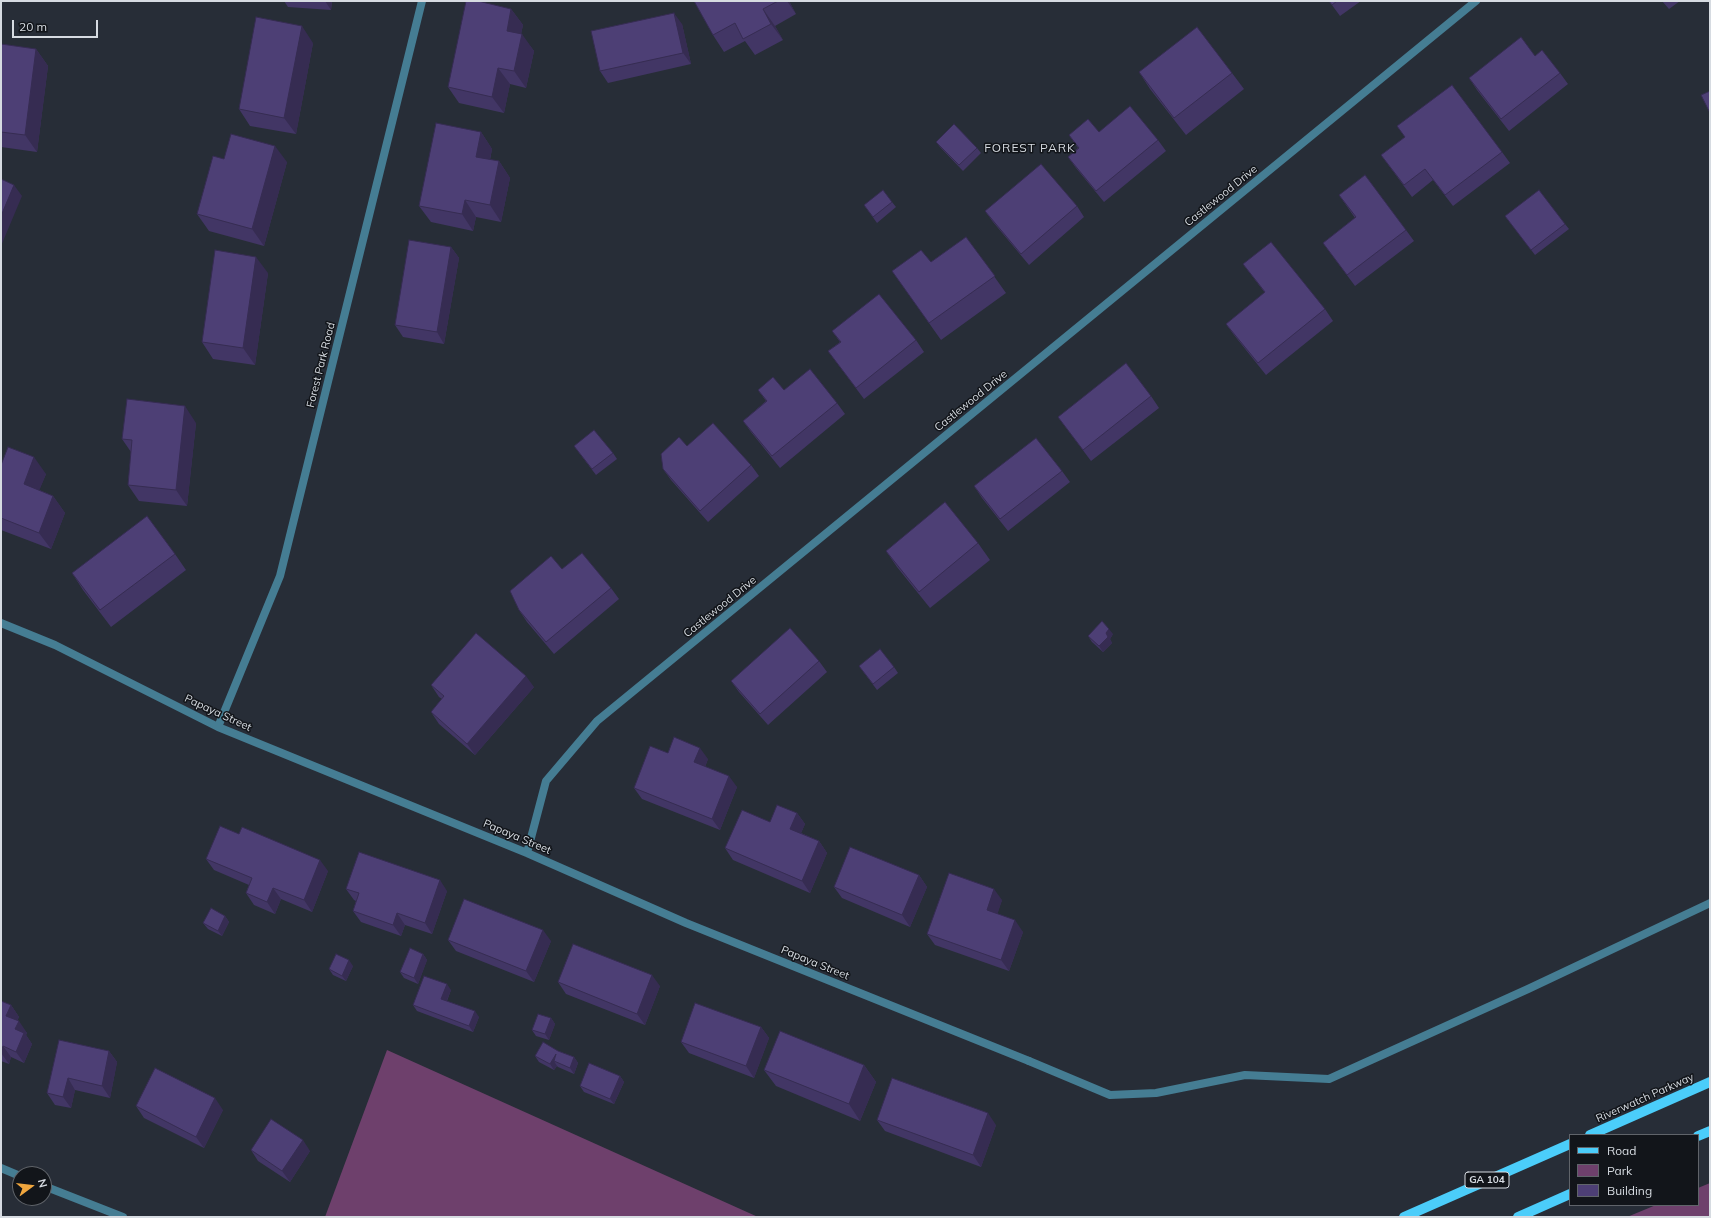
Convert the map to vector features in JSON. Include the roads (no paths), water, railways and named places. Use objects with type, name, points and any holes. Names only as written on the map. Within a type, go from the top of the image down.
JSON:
[{"type":"main road","name":"Riverwatch Parkway","points":[[1592,1134],[1710,1082]]},
{"type":"main road","points":[[1699,1136],[1710,1131]]},
{"type":"main road","name":"GA 104","points":[[1404,1217],[1569,1144]]},
{"type":"main road","points":[[1518,1217],[1569,1194]]},
{"type":"street","name":"Forest Park Road","points":[[218,727],[280,576],[422,1]]},
{"type":"street","name":"Castlewood Drive","points":[[527,853],[546,780],[597,721],[1476,1]]},
{"type":"street","name":"Papaya Street","points":[[1,623],[55,645],[218,727],[527,853],[686,923],[1029,1060],[1110,1095],[1156,1093],[1245,1075],[1329,1079],[1528,989],[1710,903]]},
{"type":"street","points":[[1,1168],[12,1173]]},
{"type":"street","points":[[52,1189],[116,1216]]},
{"type":"district","name":"FOREST PARK","points":[[1030,148]]}]
